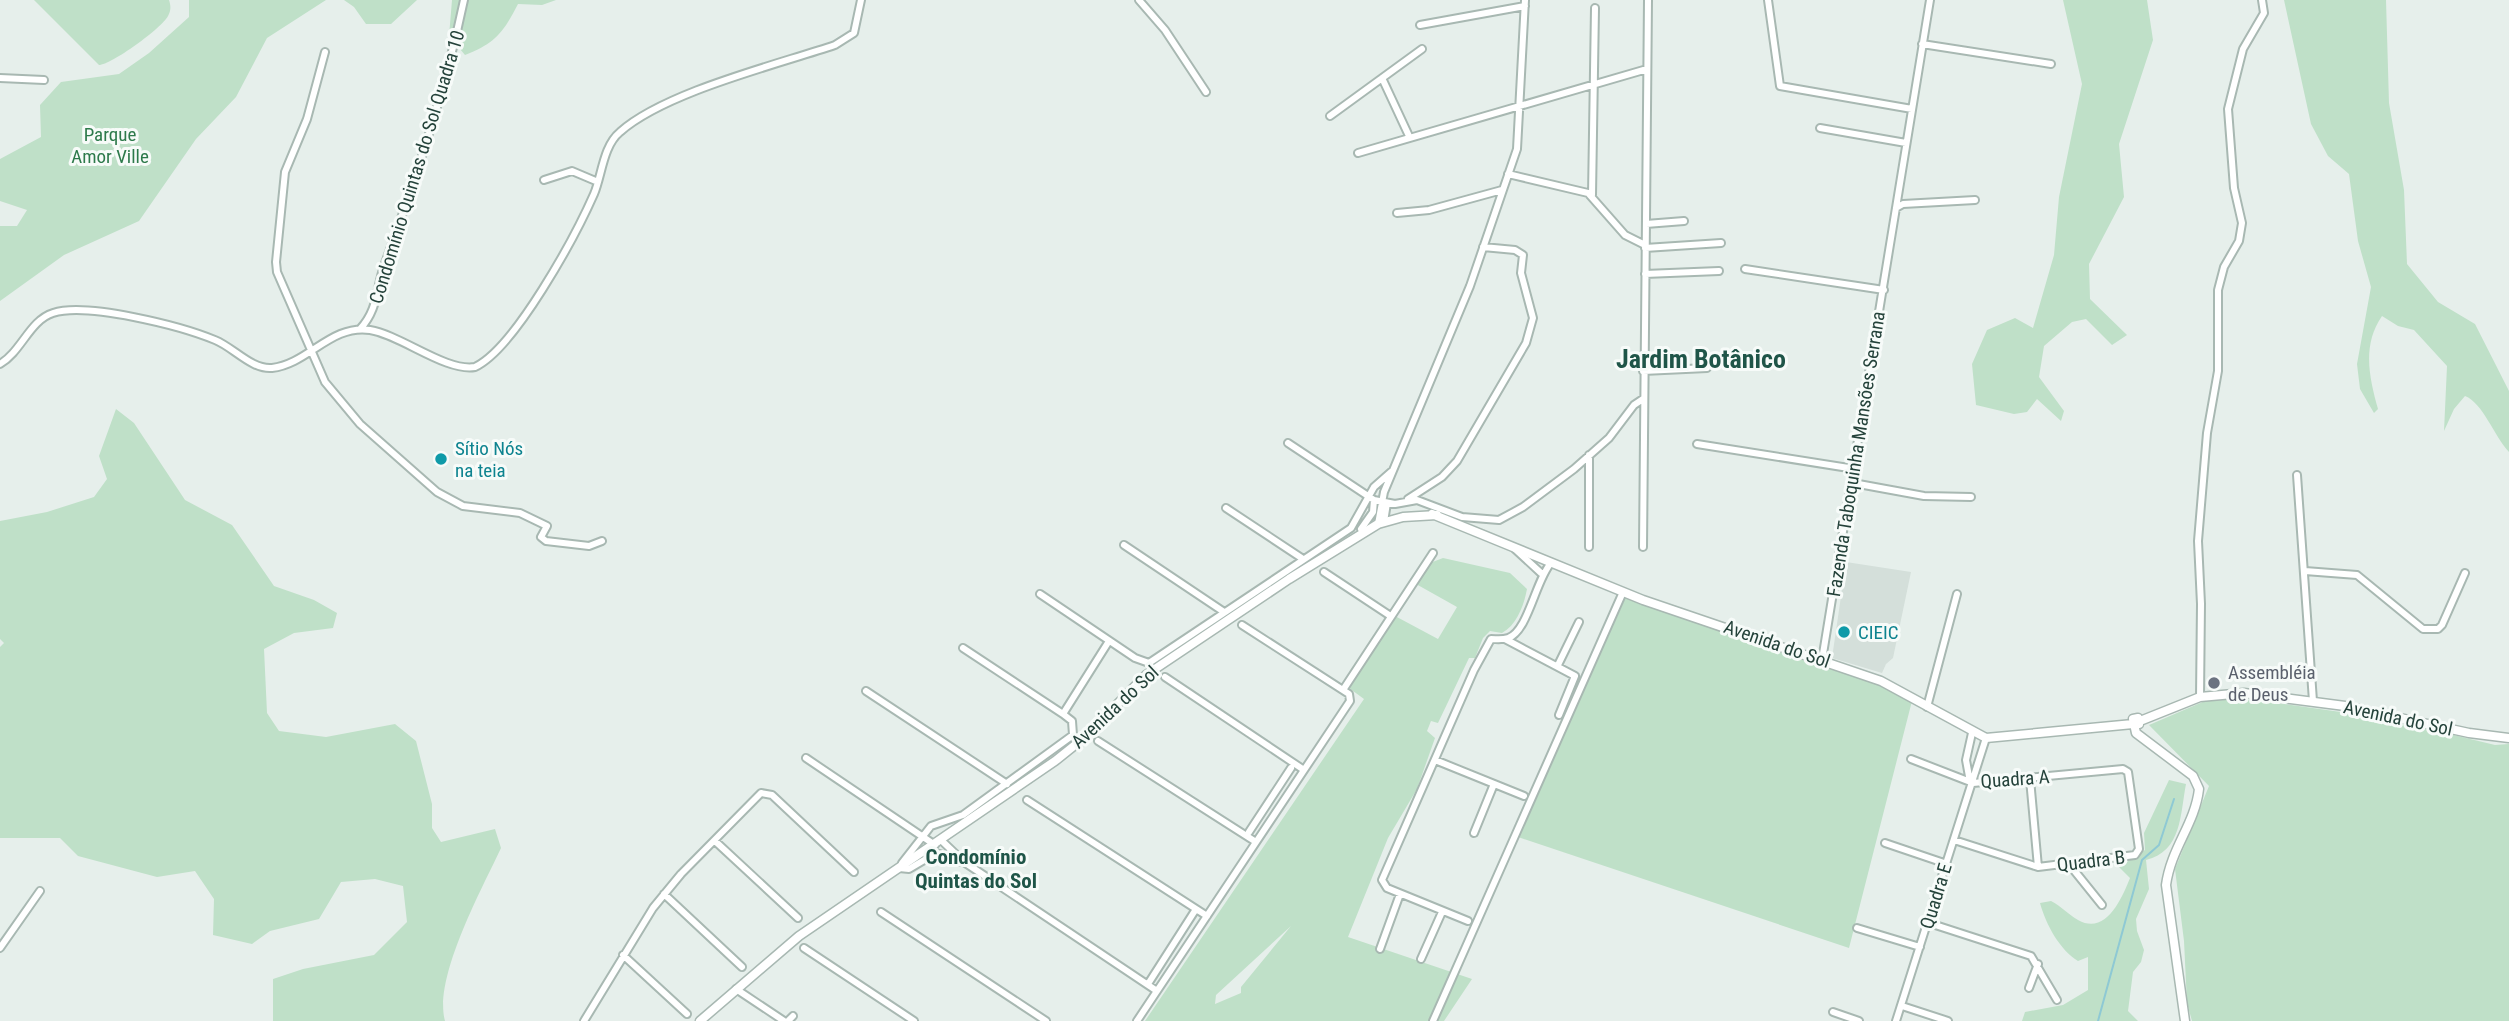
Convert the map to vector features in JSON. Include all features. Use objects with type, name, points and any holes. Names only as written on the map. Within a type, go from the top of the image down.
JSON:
[{"type":"street","name":"Condomínio Quintas do Sol Quadra 10","points":[[360,329],[376,306],[381,275],[424,156],[450,69],[464,0]]},
{"type":"street","points":[[0,364],[8,360],[40,321],[51,313],[74,309],[157,322],[217,340],[262,367],[276,367],[341,332],[360,329],[400,339],[459,366],[470,368],[480,365],[499,348],[544,285],[598,182],[610,144],[621,131],[668,103],[835,45],[854,33],[861,0]]},
{"type":"street","points":[[1139,0],[1165,30],[1206,92]]},
{"type":"street","points":[[1643,547],[1648,0]]},
{"type":"street","points":[[1768,0],[1780,86],[1912,109]]},
{"type":"street","name":"Fazenda Taboquinha Mansões Serrana","points":[[1822,660],[1930,0]]},
{"type":"street","points":[[2200,697],[2201,604],[2198,541],[2205,444],[2218,371],[2218,290],[2224,267],[2239,241],[2242,223],[2234,188],[2228,109],[2243,49],[2264,13],[2262,0]]},
{"type":"street","points":[[1362,529],[1384,492],[1483,247],[1517,149],[1525,3],[1420,25]]},
{"type":"street","points":[[1592,195],[1595,8]]},
{"type":"street","points":[[1922,44],[2051,64]]},
{"type":"street","points":[[1331,116],[1422,48]]},
{"type":"street","points":[[325,52],[307,119],[285,172],[276,255],[277,272],[329,389],[342,406],[400,463],[436,492],[476,509],[514,512],[541,521],[547,526],[541,537],[546,541],[589,546],[603,541]]},
{"type":"street","points":[[1358,153],[1647,69]]},
{"type":"street","points":[[0,78],[44,80]]},
{"type":"street","points":[[1382,78],[1409,136]]},
{"type":"street","points":[[1820,128],[1906,143]]},
{"type":"street","points":[[544,180],[572,171],[598,182]]},
{"type":"street","points":[[1508,174],[1577,188],[1592,195],[1625,235],[1645,246],[1721,243]]},
{"type":"street","points":[[1397,213],[1429,210],[1502,190]]},
{"type":"street","points":[[1896,208],[1903,204],[1975,200]]},
{"type":"street","points":[[1646,223],[1684,221]]},
{"type":"street","points":[[1407,500],[1454,465],[1512,370],[1530,334],[1533,318],[1521,274],[1523,255],[1515,250],[1483,247]]},
{"type":"street","name":"Fazenda Taboquinha Mansões Serrana","points":[[1745,269],[1884,290]]},
{"type":"street","points":[[1645,274],[1718,271]]},
{"type":"street","points":[[1643,371],[1707,368]]},
{"type":"street","points":[[1288,443],[1378,501],[1423,502],[1462,517],[1499,520],[1523,507],[1590,455],[1643,398]]},
{"type":"street","points":[[1697,444],[1855,469]]},
{"type":"street","points":[[1589,547],[1590,455]]},
{"type":"street","points":[[1376,486],[1392,472]]},
{"type":"street","points":[[2297,475],[2313,701]]},
{"type":"street","points":[[1853,483],[1924,496],[1971,497]]},
{"type":"street","points":[[1376,486],[1381,521]]},
{"type":"street","points":[[1376,486],[1384,492]]},
{"type":"street","points":[[1040,594],[1109,641],[1147,663],[1351,528],[1378,501]]},
{"type":"street","points":[[1226,508],[1303,559]]},
{"type":"street","points":[[1373,510],[1381,521]]},
{"type":"street","name":"Avenida do Sol","points":[[1344,544],[1362,529],[1381,521],[1437,515],[1623,592],[1881,681],[1972,733],[1986,738],[2119,725],[2200,697],[2244,693],[2313,701],[2469,733],[2509,738]]},
{"type":"street","name":"Avenida do Sol","points":[[899,868],[938,847],[1065,753],[1146,675],[1381,521]]},
{"type":"street","points":[[1124,545],[1224,612]]},
{"type":"street","points":[[1511,545],[1541,573]]},
{"type":"street","points":[[1343,690],[1389,615],[1433,553]]},
{"type":"street","points":[[1505,639],[1514,634],[1524,620],[1541,573],[1551,563]]},
{"type":"street","points":[[2305,571],[2357,575],[2423,629],[2438,629],[2442,625],[2465,573]]},
{"type":"street","points":[[1324,572],[1389,615]]},
{"type":"street","points":[[1433,1021],[1623,592]]},
{"type":"street","points":[[1927,707],[1956,594]]},
{"type":"street","points":[[1558,665],[1579,622]]},
{"type":"street","points":[[1137,1021],[1350,701],[1349,694],[1242,625]]},
{"type":"street","points":[[1468,921],[1400,894],[1384,886],[1382,880],[1491,639],[1505,639],[1572,672],[1575,681],[1559,715]]},
{"type":"street","points":[[1063,714],[1109,641]]},
{"type":"street","points":[[700,1021],[799,936],[899,868],[923,835],[936,823],[963,815],[1073,735],[1072,721],[963,648]]},
{"type":"street","points":[[1165,677],[1304,770]]},
{"type":"street","points":[[866,691],[1007,784]]},
{"type":"street","points":[[2136,721],[2136,733],[2193,776],[2199,789],[2186,830],[2169,864],[2166,885],[2185,1021]]},
{"type":"street","points":[[1971,784],[1966,760],[1972,733]]},
{"type":"street","name":"Quadra E","points":[[1896,1021],[1986,738]]},
{"type":"street","points":[[1098,741],[1256,842]]},
{"type":"street","points":[[806,758],[1157,991]]},
{"type":"street","name":"Quadra A","points":[[1911,759],[1971,784],[2123,769]]},
{"type":"street","points":[[1435,760],[1524,796]]},
{"type":"street","points":[[1249,832],[1291,768]]},
{"type":"street","name":"Quadra B","points":[[1954,840],[2038,867],[2138,853],[2128,772],[2123,769]]},
{"type":"street","name":"Quadra B","points":[[2030,779],[2038,867]]},
{"type":"street","points":[[1474,833],[1494,784]]},
{"type":"street","points":[[584,1021],[623,955],[664,894],[753,799],[764,792],[772,795],[854,872]]},
{"type":"street","points":[[1027,800],[1207,916]]},
{"type":"street","points":[[1270,800],[1281,807]]},
{"type":"street","points":[[715,841],[798,918]]},
{"type":"street","points":[[1885,844],[1947,864]]},
{"type":"street","points":[[938,847],[964,862]]},
{"type":"street","points":[[2069,864],[2102,905]]},
{"type":"street","points":[[0,948],[40,891]]},
{"type":"street","points":[[664,894],[742,967]]},
{"type":"street","points":[[1380,949],[1400,894]]},
{"type":"street","points":[[1148,984],[1196,909]]},
{"type":"street","points":[[881,912],[1046,1021]]},
{"type":"street","points":[[1421,959],[1442,912]]},
{"type":"street","points":[[1929,923],[2031,956],[2057,1000]]},
{"type":"street","points":[[1857,928],[1920,947]]},
{"type":"street","points":[[1177,940],[1188,946]]},
{"type":"street","points":[[804,948],[914,1021]]},
{"type":"street","points":[[623,955],[687,1014]]},
{"type":"street","points":[[2029,988],[2038,964]]},
{"type":"street","points":[[736,989],[788,1019]]},
{"type":"street","points":[[1902,1006],[1948,1021]]},
{"type":"street","points":[[1833,1012],[1859,1021]]},
{"type":"shaded area","points":[[1846,562],[1911,572],[1893,658],[1882,673],[1832,658]]},
{"type":"green space","name":"Parque Amor Ville","points":[[34,0],[169,0],[170,8],[164,22],[147,37],[125,53],[99,65]]},
{"type":"green space","name":"Parque Amor Ville","points":[[189,0],[326,0],[267,38],[236,97],[196,139],[139,221],[64,255],[0,301],[0,226],[17,226],[27,210],[0,201],[0,159],[41,137],[40,105],[61,82],[119,74],[149,53],[189,17]]},
{"type":"green space","points":[[344,0],[417,0],[391,24],[366,24],[354,7]]},
{"type":"green space","points":[[452,0],[556,0],[542,5],[518,4],[497,36],[465,55],[449,36]]},
{"type":"green space","points":[[2063,0],[2147,0],[2153,40],[2119,144],[2124,197],[2089,264],[2090,299],[2127,335],[2112,345],[2086,319],[2072,322],[2044,346],[2039,377],[2064,411],[2061,421],[2037,399],[2027,412],[2014,414],[1976,405],[1972,364],[1987,330],[2015,318],[2033,328],[2054,255],[2059,197],[2082,84]]},
{"type":"green space","points":[[2284,0],[2386,0],[2389,103],[2404,190],[2407,264],[2438,302],[2475,324],[2509,391],[2509,452],[2477,405],[2465,396],[2454,409],[2444,431],[2447,366],[2414,330],[2398,326],[2382,316],[2372,338],[2369,361],[2378,409],[2374,413],[2360,389],[2357,364],[2371,287],[2358,241],[2349,174],[2328,156],[2311,124]]},
{"type":"green space","points":[[116,409],[134,423],[185,500],[232,525],[274,586],[314,600],[337,613],[333,628],[294,633],[264,649],[267,713],[279,731],[326,737],[395,724],[416,741],[432,804],[432,828],[441,842],[495,829],[501,848],[452,958],[443,1003],[445,1021],[273,1021],[273,979],[303,969],[374,955],[407,922],[403,886],[375,879],[341,882],[319,919],[270,931],[252,944],[213,935],[214,899],[195,871],[157,877],[78,856],[60,838],[0,838],[0,647],[4,643],[0,639],[0,521],[47,512],[94,497],[107,479],[99,456]]},
{"type":"green space","points":[[1443,558],[1510,573],[1527,589],[1526,595],[1512,625],[1502,633],[1490,631],[1483,638],[1475,658],[1469,658],[1438,723],[1431,721],[1427,731],[1435,738],[1417,789],[1388,838],[1348,937],[1472,979],[1444,1021],[1145,1021],[1364,699],[1349,688],[1395,616],[1438,639],[1457,607],[1416,584],[1430,563]],"holes":[[[1291,926],[1241,987],[1241,993],[1215,1004],[1216,995]]]},
{"type":"green space","points":[[1628,592],[1913,697],[1849,948],[1518,837]]},
{"type":"green space","points":[[2242,698],[2383,718],[2495,745],[2509,744],[2509,1021],[2192,1021],[2187,1003],[2184,941],[2175,869],[2209,786],[2149,725],[2205,701]]},
{"type":"green space","points":[[2169,780],[2186,784],[2173,840],[2167,849],[2146,860],[2149,889],[2136,919],[2144,950],[2141,962],[2133,972],[2128,1011],[2138,1021],[2022,1021],[2025,1012],[2063,1005],[2088,990],[2088,957],[2078,961],[2065,950],[2050,928],[2040,903],[2051,901],[2088,924],[2105,919],[2117,904],[2130,878],[2119,867],[2145,850],[2144,833]]},
{"type":"waterway","points":[[2098,1021],[2142,860],[2159,845],[2174,799]]},
{"type":"place","name":"Sítio Nós na teia","points":[[441,459]]},
{"type":"place","name":"CIEIC","points":[[1844,632]]},
{"type":"place","name":"Assembléia de Deus","points":[[2214,683]]},
{"type":"district","name":"Jardim Botânico","points":[[1701,359]]},
{"type":"district","name":"Condomínio Quintas do Sol","points":[[976,869]]}]
